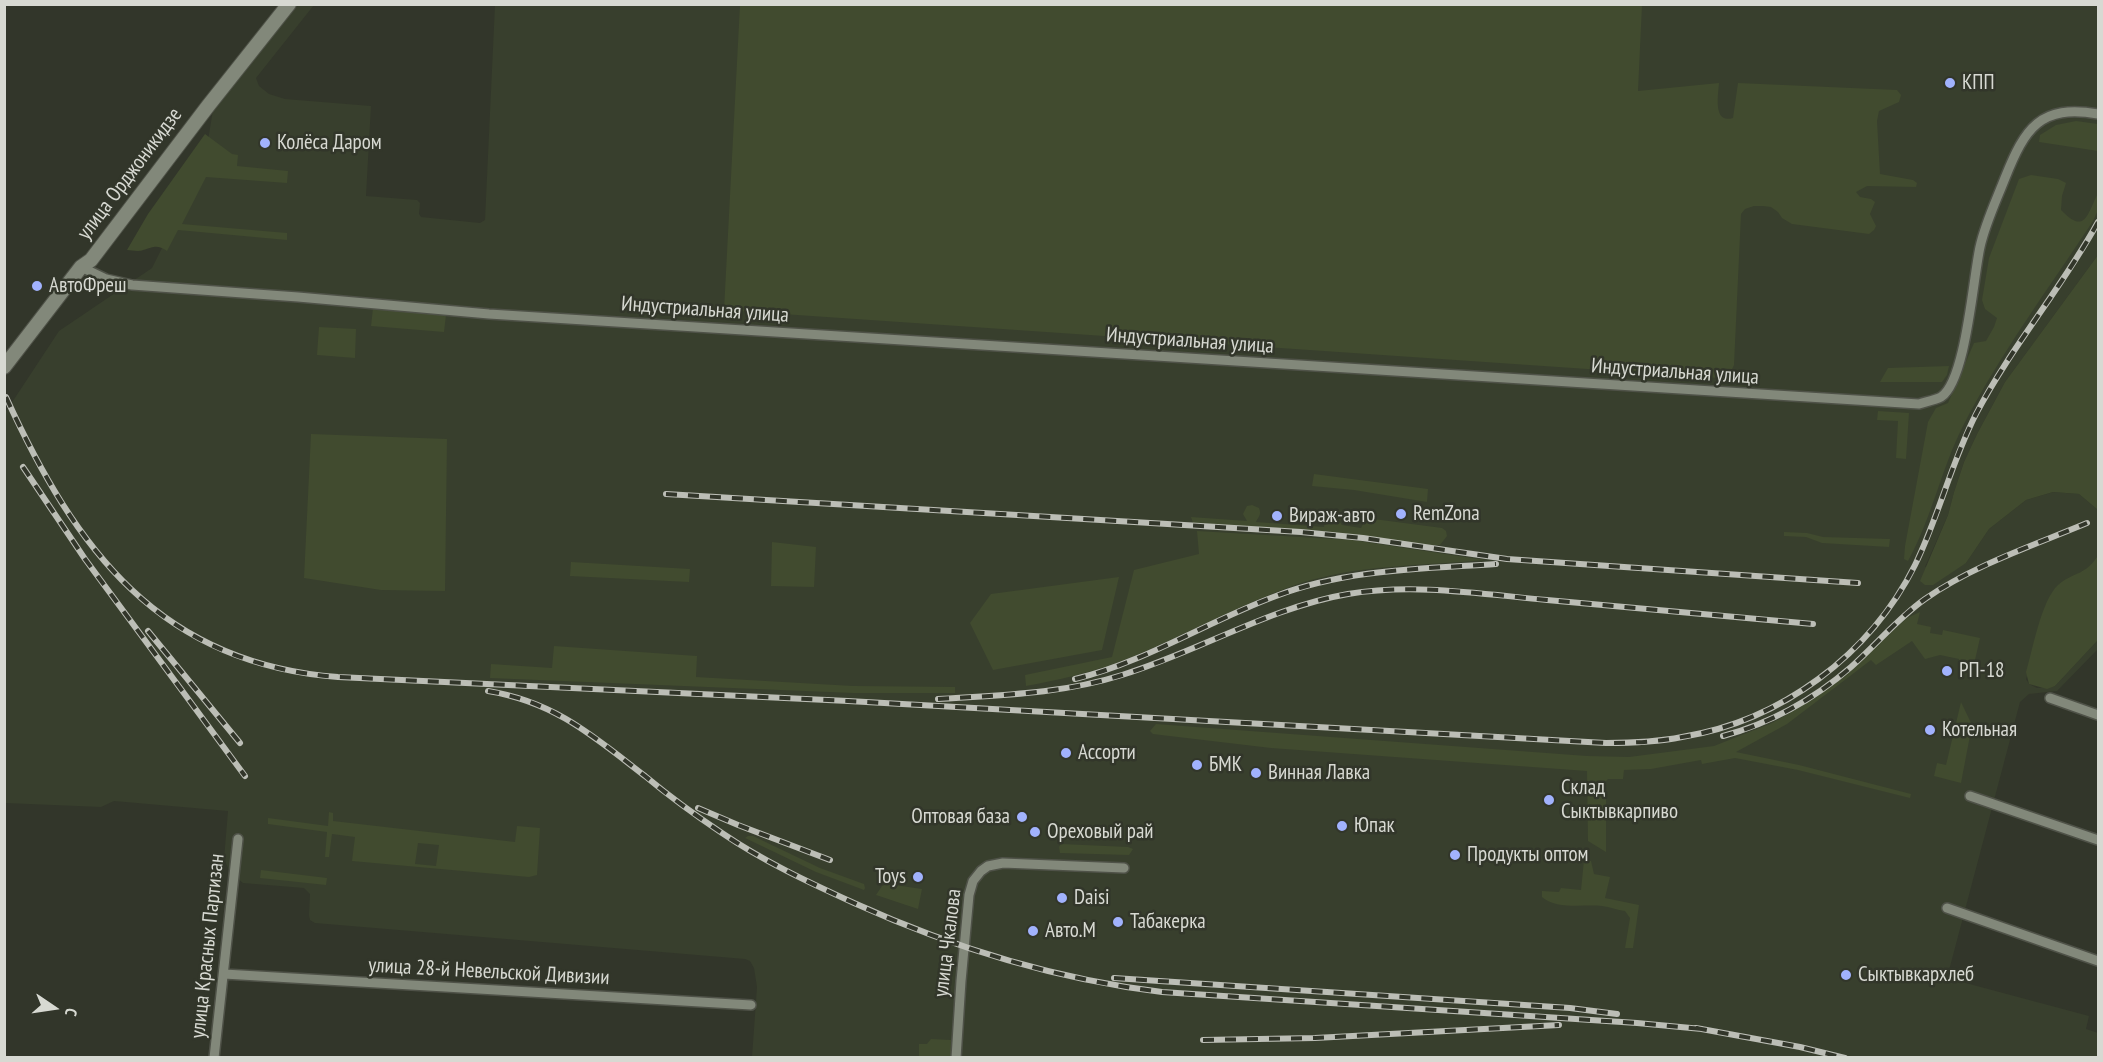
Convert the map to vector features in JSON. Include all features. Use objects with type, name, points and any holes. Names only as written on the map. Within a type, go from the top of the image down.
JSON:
[{"type":"main road","name":"улица Орджоникидзе","points":[[4,367],[81,267],[91,260],[226,82],[289,4]]},
{"type":"street","name":"Индустриальная улица","points":[[81,267],[106,279],[132,285],[489,314],[1919,404],[1942,396],[1955,376],[1965,342],[1980,247],[2010,167],[2024,137],[2030,129],[2055,114],[2077,111],[2098,114]]},
{"type":"street","points":[[2050,698],[2098,715]]},
{"type":"street","points":[[1970,795],[2098,840]]},
{"type":"street","name":"улица Красных Партизан","points":[[214,1058],[238,839]]},
{"type":"street","name":"улица Чкалова","points":[[956,1058],[967,907],[973,881],[981,871],[988,866],[1003,863],[1124,868]]},
{"type":"street","points":[[1947,908],[2098,961]]},
{"type":"street","name":"улица 28-й Невельской Дивизии","points":[[224,974],[751,1005]]},
{"type":"shaded area","points":[[298,5],[314,5],[256,78],[259,86],[269,94],[285,99],[371,106],[366,196],[417,200],[420,203],[421,217],[480,223],[485,220],[495,5],[2098,5],[2098,255],[2005,382],[1964,462],[1948,515],[1925,567],[1966,563],[1989,529],[2026,500],[2053,492],[2079,494],[2098,510],[2098,555],[2092,566],[2059,585],[2026,679],[2029,684],[2037,688],[2055,686],[2098,640],[2098,649],[2057,691],[2029,694],[2020,702],[1947,978],[2089,1016],[2086,1029],[2098,1033],[2098,1057],[752,1057],[757,987],[754,968],[750,961],[745,959],[315,923],[310,920],[309,915],[310,894],[304,888],[243,883],[230,872],[224,859],[228,811],[114,801],[101,807],[5,803],[5,413],[59,331],[152,268],[204,164],[213,110]]},
{"type":"shaded area","points":[[740,5],[1642,5],[1638,91],[1719,83],[1718,108],[1722,117],[1727,119],[1733,118],[1738,83],[1897,90],[1901,95],[1899,102],[1879,111],[1877,121],[1880,174],[1913,180],[1917,183],[1916,187],[1867,186],[1856,192],[1860,197],[1875,202],[1870,214],[1876,226],[1869,234],[1792,224],[1771,207],[1754,206],[1745,209],[1741,214],[1734,365],[1728,377],[1719,378],[724,310]]},
{"type":"shaded area","points":[[2076,121],[2098,124],[2098,151],[2039,142],[2040,135],[2056,125]]},
{"type":"shaded area","points":[[205,134],[232,154],[238,155],[237,166],[288,171],[287,183],[206,177],[182,224],[287,233],[287,240],[178,230],[167,251],[161,247],[140,251],[127,250],[148,214]]},
{"type":"shaded area","points":[[2031,175],[2058,179],[2066,183],[2061,210],[2075,221],[2080,221],[2088,215],[2098,193],[2098,210],[1977,399],[1955,442],[1924,528],[1908,561],[1904,559],[1905,546],[1928,422],[1936,408],[1948,403],[1974,343],[1986,341],[1994,327],[1997,318],[1985,309],[1982,300],[1989,258],[2019,179]]},
{"type":"shaded area","points":[[2098,255],[2098,510],[2079,494],[2053,492],[2026,500],[1989,529],[1966,563],[1933,585],[1925,585],[1920,581],[1948,515],[1964,462],[1977,434],[2005,382]]},
{"type":"shaded area","points":[[373,308],[446,315],[444,332],[371,326]]},
{"type":"shaded area","points":[[319,327],[356,329],[355,358],[317,355]]},
{"type":"shaded area","points":[[1949,366],[1942,382],[1880,382],[1888,368]]},
{"type":"shaded area","points":[[1878,411],[1909,413],[1906,459],[1896,458],[1898,421],[1877,420]]},
{"type":"shaded area","points":[[311,434],[447,439],[445,591],[381,590],[304,578]]},
{"type":"shaded area","points":[[1314,474],[1428,489],[1427,502],[1354,490],[1312,486]]},
{"type":"shaded area","points":[[1252,505],[1260,510],[1256,522],[1324,527],[1326,515],[1335,516],[1342,525],[1361,528],[1366,518],[1442,528],[1446,531],[1447,536],[1440,545],[1426,545],[1324,531],[1193,523],[1191,517],[1247,521],[1243,514],[1247,506]]},
{"type":"shaded area","points":[[1197,531],[1352,540],[1485,560],[1365,569],[1318,578],[1273,593],[1119,662],[1073,676],[1026,686],[1025,675],[1112,657],[1134,570],[1199,554]]},
{"type":"shaded area","points":[[1784,532],[1807,533],[1823,537],[1890,539],[1889,547],[1822,543],[1806,537],[1784,536]]},
{"type":"shaded area","points":[[772,542],[816,547],[814,587],[771,586]]},
{"type":"shaded area","points":[[2098,555],[2098,640],[2055,686],[2047,689],[2029,684],[2026,672],[2038,626],[2052,592],[2058,585],[2089,566]]},
{"type":"shaded area","points":[[571,562],[690,569],[689,582],[570,576]]},
{"type":"shaded area","points":[[1119,577],[1102,650],[993,670],[970,623],[991,594]]},
{"type":"shaded area","points":[[1920,612],[1917,624],[1931,627],[1930,633],[1942,635],[1943,630],[1980,638],[1973,669],[1958,666],[1959,659],[1940,655],[1925,659],[1912,641],[1876,665],[1871,660],[1787,724],[1736,752],[1799,765],[1911,794],[1910,798],[1798,770],[1735,758],[1702,764],[1701,760],[1651,769],[1624,770],[1623,779],[1606,781],[1606,852],[1588,841],[1587,771],[1271,748],[1153,734],[1150,731],[1156,724],[1587,756],[1629,757],[1714,746],[1772,723],[1802,706],[1844,676],[1907,618]]},
{"type":"shaded area","points":[[554,646],[697,656],[696,677],[853,686],[955,687],[955,693],[853,693],[490,678],[491,664],[552,668]]},
{"type":"shaded area","points":[[1961,702],[1972,725],[1961,783],[1934,776],[1937,763],[1946,765]]},
{"type":"shaded area","points":[[329,812],[333,813],[333,821],[515,842],[517,826],[540,828],[537,875],[529,877],[352,861],[355,837],[332,834],[329,857],[325,857],[327,832],[268,824],[268,818],[328,826]],"holes":[[[418,843],[439,845],[436,866],[415,864]]]},
{"type":"shaded area","points":[[753,836],[820,868],[864,884],[865,888],[864,890],[816,872],[745,838]]},
{"type":"shaded area","points":[[1061,844],[1133,849],[1129,855],[1060,853]]},
{"type":"shaded area","points":[[1584,860],[1591,861],[1594,874],[1610,877],[1605,898],[1639,905],[1633,948],[1625,948],[1630,918],[1625,911],[1602,906],[1555,904],[1542,897],[1542,891],[1559,892],[1561,888],[1581,890]]},
{"type":"shaded area","points":[[261,870],[327,878],[326,885],[260,878]]},
{"type":"shaded area","points":[[888,884],[922,889],[918,909],[876,895],[882,886]]},
{"type":"shaded area","points":[[931,1039],[951,1040],[953,1057],[919,1058],[919,1044],[927,1044]]},
{"type":"railway","points":[[6,397],[33,452],[62,503],[94,549],[131,589],[173,623],[221,649],[275,667],[338,677],[848,701],[1606,743],[1654,741],[1719,729],[1754,716],[1819,679],[1848,655],[1874,628],[1896,598],[1915,565],[1959,451],[1976,414],[2005,365],[2069,270],[2098,222]]},
{"type":"railway","points":[[23,467],[85,559],[245,776]]},
{"type":"railway","points":[[666,494],[1301,532],[1363,538],[1507,559],[1858,583]]},
{"type":"railway","points":[[1723,736],[1775,717],[1822,690],[1851,667],[1915,606],[1944,587],[2004,557],[2087,523]]},
{"type":"railway","points":[[1075,679],[1101,672],[1152,652],[1251,606],[1303,587],[1357,575],[1496,564]]},
{"type":"railway","points":[[938,699],[1031,693],[1099,681],[1150,665],[1291,609],[1319,600],[1373,591],[1423,589],[1813,624]]},
{"type":"railway","points":[[148,631],[240,743]]},
{"type":"railway","points":[[488,691],[533,703],[572,723],[608,747],[702,819],[753,853],[786,871],[928,934],[1043,970],[1162,992],[1702,1029]]},
{"type":"railway","points":[[698,808],[830,860]]},
{"type":"railway","points":[[1114,978],[1570,1008],[1617,1014]]},
{"type":"railway","points":[[1203,1040],[1315,1038],[1559,1025]]},
{"type":"railway","points":[[1696,1028],[1800,1047],[1845,1058]]},
{"type":"place","name":"КПП","points":[[1950,83]]},
{"type":"place","name":"Колёса Даром","points":[[265,143]]},
{"type":"place","name":"АвтоФреш","points":[[37,286]]},
{"type":"place","name":"RemZona","points":[[1401,514]]},
{"type":"place","name":"Вираж-авто","points":[[1277,516]]},
{"type":"place","name":"РП-18","points":[[1947,671]]},
{"type":"place","name":"Котельная","points":[[1930,730]]},
{"type":"place","name":"Ассорти","points":[[1066,753]]},
{"type":"place","name":"БМК","points":[[1197,765]]},
{"type":"place","name":"Винная Лавка","points":[[1256,773]]},
{"type":"place","name":"Склад Сыктывкарпиво","points":[[1549,800]]},
{"type":"place","name":"Оптовая база","points":[[1022,817]]},
{"type":"place","name":"Юпак","points":[[1342,826]]},
{"type":"place","name":"Ореховый рай","points":[[1035,832]]},
{"type":"place","name":"Продукты оптом","points":[[1455,855]]},
{"type":"place","name":"Toys","points":[[918,877]]},
{"type":"place","name":"Daisi","points":[[1062,898]]},
{"type":"place","name":"Табакерка","points":[[1118,922]]},
{"type":"place","name":"Авто.М","points":[[1033,931]]},
{"type":"place","name":"Сыктывкархлеб","points":[[1846,975]]}]
